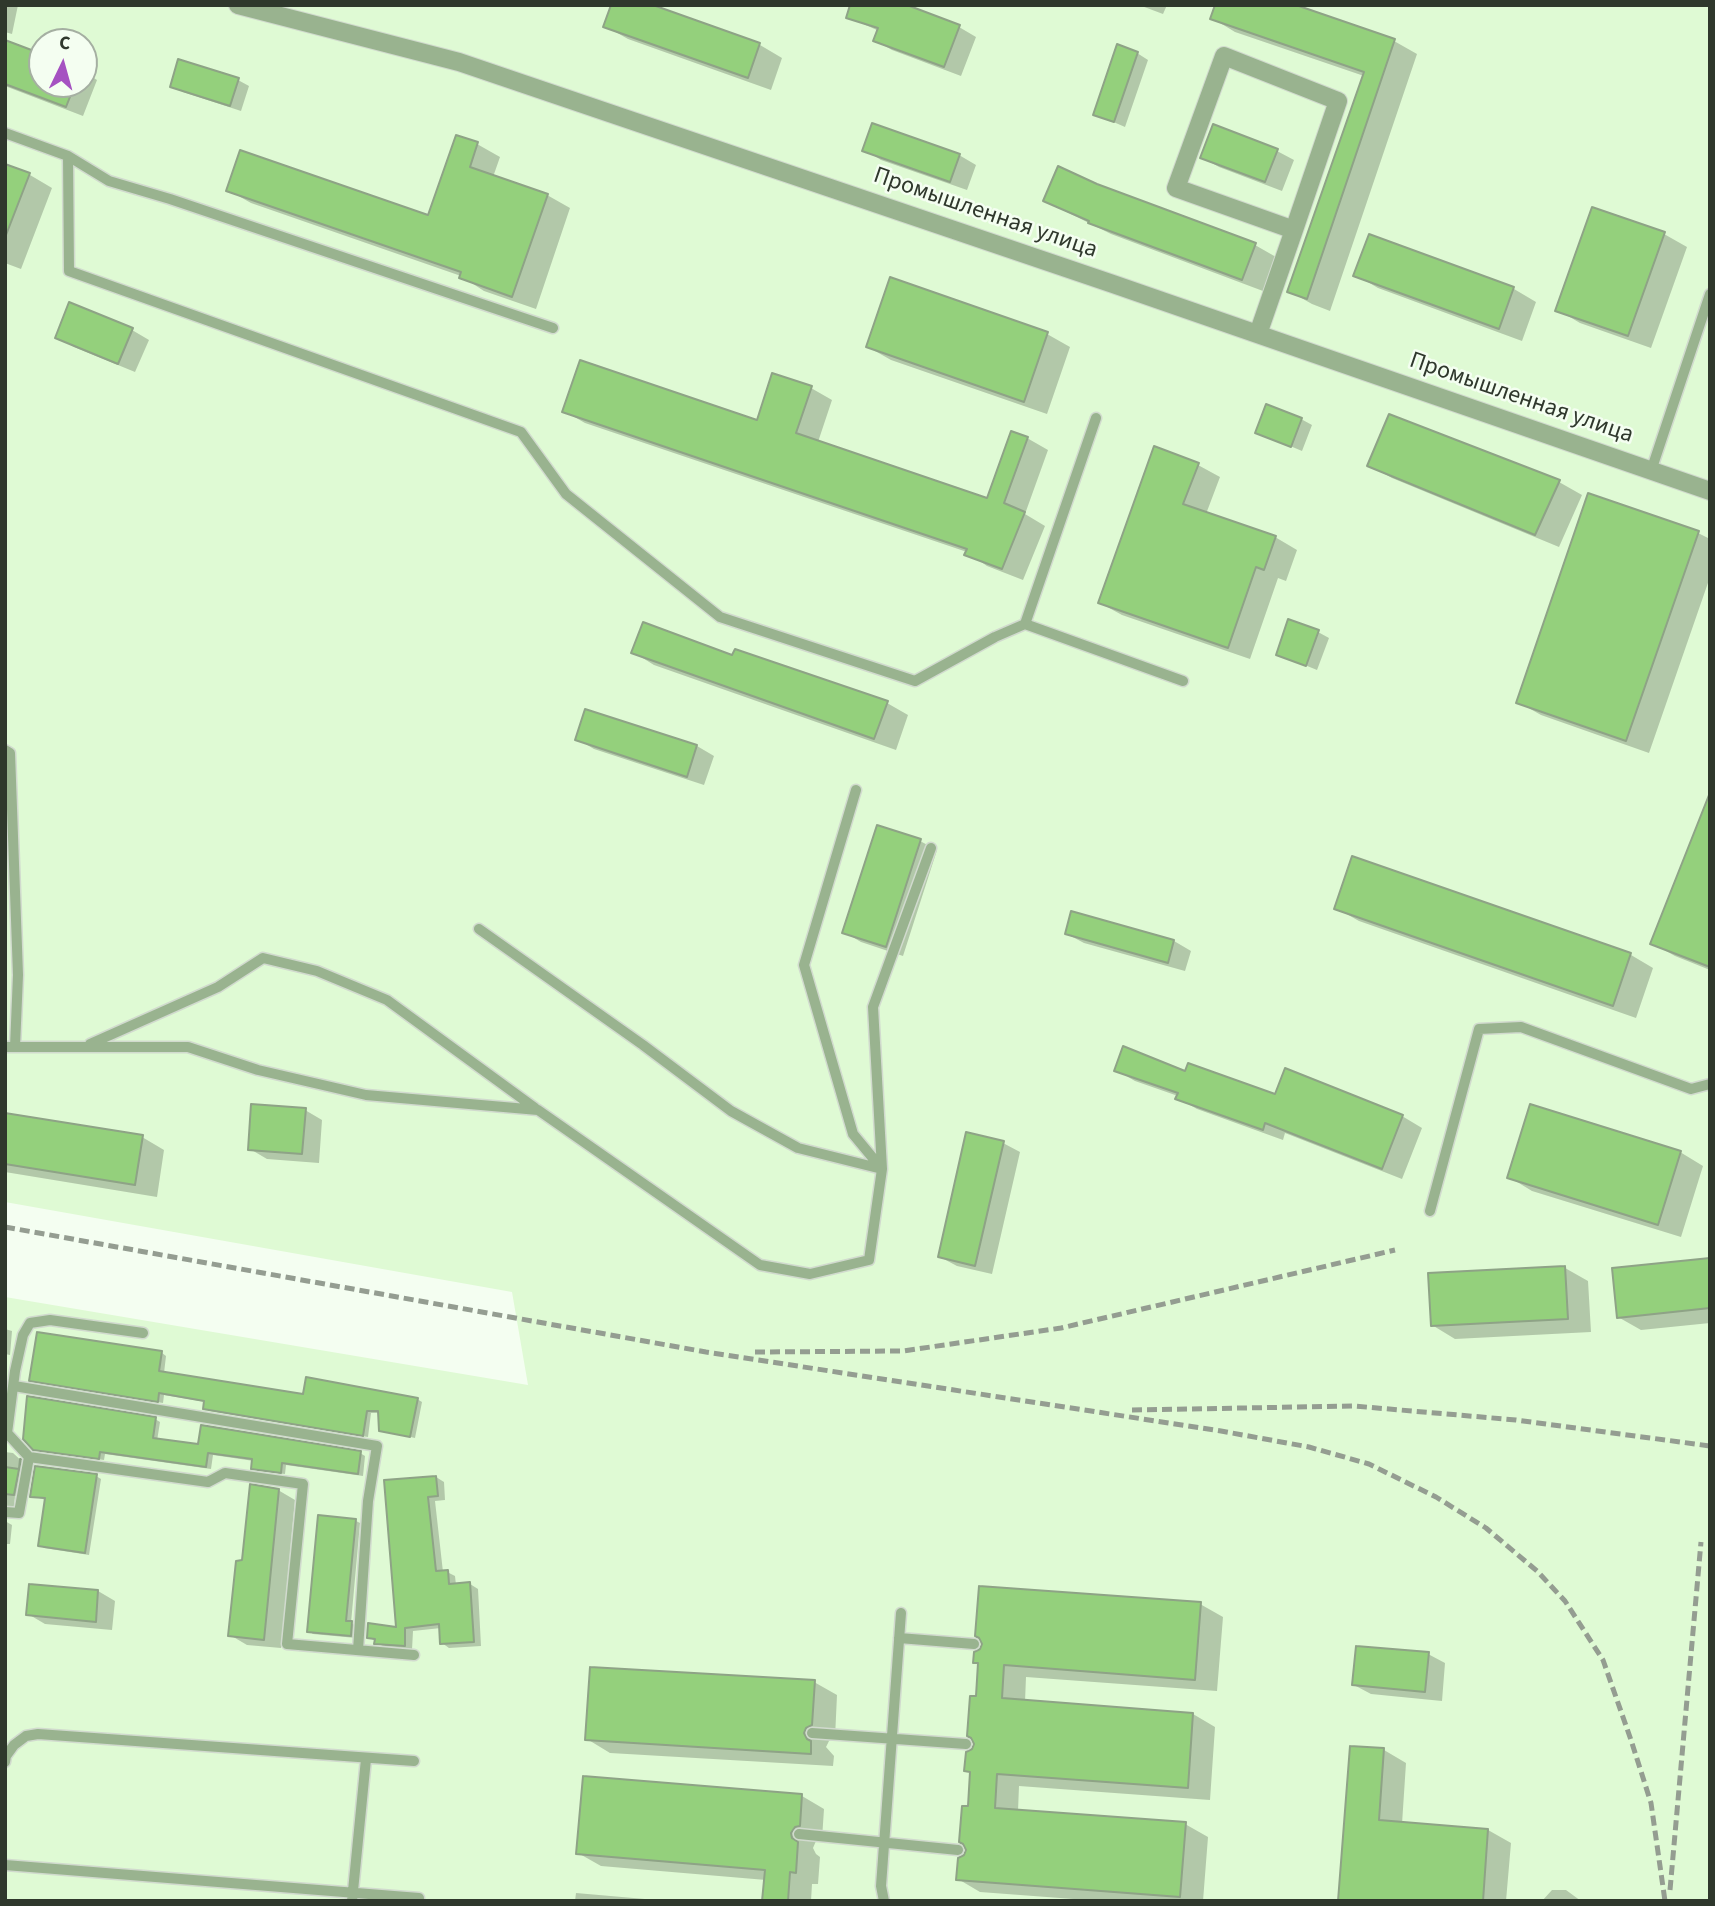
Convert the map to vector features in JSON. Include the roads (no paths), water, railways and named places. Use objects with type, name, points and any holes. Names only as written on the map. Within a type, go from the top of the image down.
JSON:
[{"type":"street","name":"Промышленная улица","points":[[238,5],[459,62],[1710,491]]},
{"type":"street","points":[[1258,334],[1294,230],[1338,101],[1224,57],[1176,188],[1294,230]]},
{"type":"lane","points":[[5,133],[68,156],[109,181],[553,328]]},
{"type":"lane","points":[[68,156],[69,271],[521,432],[566,494],[720,617],[915,681],[995,637],[1025,624],[1183,681]]},
{"type":"lane","points":[[1651,471],[1710,294]]},
{"type":"lane","points":[[1025,624],[1096,418]]},
{"type":"lane","points":[[5,750],[10,753],[17,947],[10,1047],[188,1047],[258,1070],[366,1095],[538,1110]]},
{"type":"lane","points":[[856,790],[804,965],[853,1134],[882,1170]]},
{"type":"lane","points":[[84,1047],[218,987],[263,958],[317,971],[387,1000],[538,1110],[760,1265],[810,1274],[869,1260],[882,1170],[873,1007],[931,848]]},
{"type":"lane","points":[[479,929],[731,1111],[798,1149],[882,1170]]},
{"type":"lane","points":[[1430,1211],[1479,1028],[1521,1027],[1691,1089],[1710,1084]]},
{"type":"lane","points":[[143,1333],[50,1320],[30,1323],[10,1371],[14,1386],[6,1433],[29,1457],[208,1482],[225,1473],[303,1484],[287,1644],[414,1655]]},
{"type":"lane","points":[[14,1386],[377,1446],[368,1501],[358,1650]]},
{"type":"lane","points":[[5,1512],[19,1513],[29,1457]]},
{"type":"lane","points":[[884,1901],[881,1886],[901,1613]]},
{"type":"lane","points":[[899,1638],[974,1644]]},
{"type":"lane","points":[[812,1733],[966,1744]]},
{"type":"lane","points":[[5,1762],[14,1745],[26,1736],[38,1734],[414,1761]]},
{"type":"lane","points":[[352,1897],[366,1759]]},
{"type":"lane","points":[[799,1834],[958,1850]]},
{"type":"lane","points":[[5,1865],[352,1897],[419,1898]]},
{"type":"railway","points":[[5,1227],[706,1352],[1221,1431],[1309,1447],[1369,1464],[1436,1497],[1486,1528],[1537,1571],[1565,1601],[1603,1660],[1631,1740],[1651,1803],[1665,1901]]},
{"type":"railway","points":[[755,1352],[903,1351],[1061,1328],[1395,1250]]},
{"type":"railway","points":[[1132,1410],[1354,1406],[1516,1420],[1710,1446]]},
{"type":"railway","points":[[1670,1890],[1701,1542]]}]
